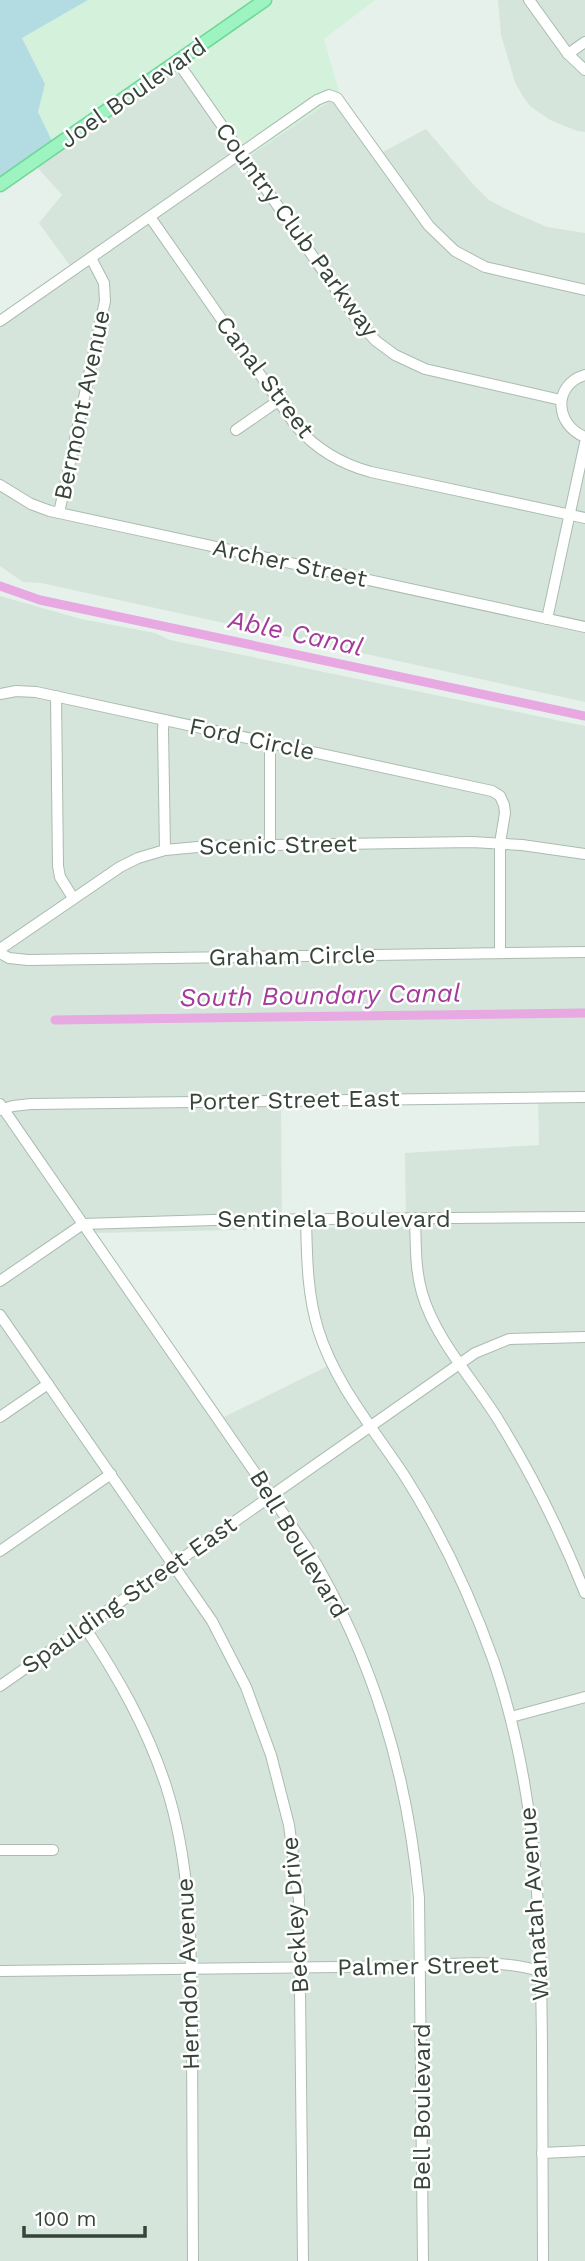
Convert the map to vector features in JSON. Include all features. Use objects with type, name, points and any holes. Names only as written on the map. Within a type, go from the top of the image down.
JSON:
[{"type":"main road","name":"Joel Boulevard","points":[[0,185],[265,0]]},
{"type":"street","points":[[529,0],[568,54],[585,70]]},
{"type":"street","points":[[568,54],[585,42]]},
{"type":"street","name":"Country Club Parkway","points":[[177,61],[360,324],[386,348],[425,369],[562,400]]},
{"type":"street","points":[[0,321],[317,100],[329,95],[337,98],[429,226],[454,251],[485,267],[585,290]]},
{"type":"street","name":"Canal Street","points":[[149,217],[278,401],[311,442],[345,463],[371,472],[585,518]]},
{"type":"street","name":"Bermont Avenue","points":[[59,513],[105,301],[104,283],[91,258]]},
{"type":"street","points":[[585,375],[571,383],[565,391],[561,410],[569,428],[585,437]]},
{"type":"street","points":[[236,430],[278,401]]},
{"type":"street","points":[[547,619],[585,443]]},
{"type":"street","name":"Archer Street","points":[[0,485],[31,504],[59,513],[585,627]]},
{"type":"street","name":"Ford Circle","points":[[0,694],[26,691],[56,696],[492,791],[501,798],[504,805],[500,843]]},
{"type":"street","points":[[56,696],[58,866],[60,877],[73,898]]},
{"type":"street","points":[[164,720],[165,850]]},
{"type":"street","points":[[270,742],[270,845]]},
{"type":"street","points":[[500,843],[500,953]]},
{"type":"street","name":"Scenic Street","points":[[0,951],[120,867],[165,850],[209,846],[500,843],[585,854]]},
{"type":"street","name":"Graham Circle","points":[[0,951],[9,958],[28,960],[585,952]]},
{"type":"street","name":"Porter Street East","points":[[1,1108],[32,1104],[585,1097]]},
{"type":"street","name":"Bell Boulevard","points":[[1,1108],[307,1548],[356,1641],[382,1708],[410,1821],[419,1898],[424,2261]]},
{"type":"street","name":"Sentinela Boulevard","points":[[83,1224],[213,1220],[585,1217]]},
{"type":"street","points":[[415,1219],[417,1268],[433,1322],[532,1476],[585,1593]]},
{"type":"street","name":"Wanatah Avenue","points":[[306,1220],[309,1289],[318,1330],[329,1360],[422,1505],[461,1581],[493,1660],[511,1717],[532,1832],[538,1889],[543,2261]]},
{"type":"street","points":[[0,1281],[83,1224]]},
{"type":"street","name":"Beckley Drive","points":[[0,1315],[212,1620],[259,1720],[271,1755],[289,1825],[300,1919],[303,2261]]},
{"type":"street","name":"Spaulding Street East","points":[[0,1686],[272,1494],[491,1345],[509,1339],[585,1337]]},
{"type":"street","points":[[0,1417],[48,1384]]},
{"type":"street","points":[[0,1551],[111,1474]]},
{"type":"street","name":"Herndon Avenue","points":[[84,1626],[122,1685],[138,1717],[166,1787],[182,1850],[187,1884],[191,1968],[193,2261]]},
{"type":"street","points":[[511,1717],[585,1697]]},
{"type":"street","points":[[0,1850],[53,1850]]},
{"type":"street","name":"Palmer Street","points":[[0,1971],[442,1964],[511,1965],[541,1972]]},
{"type":"street","points":[[542,2153],[585,2151]]},
{"type":"shaded area","points":[[0,0],[88,0],[22,38],[45,84],[38,112],[53,143],[0,179]]},
{"type":"shaded area","points":[[88,0],[257,0],[53,143],[38,112],[45,84],[22,38]]},
{"type":"shaded area","points":[[273,0],[375,0],[324,39],[340,95],[247,158],[178,67]]},
{"type":"shaded area","points":[[498,0],[585,0],[585,132],[550,120],[530,106],[522,95],[515,82],[501,35]]},
{"type":"shaded area","points":[[180,65],[340,95],[381,153],[426,129],[489,200],[547,227],[585,233],[585,702],[41,583],[23,582],[0,566],[0,323],[76,274],[39,223],[62,195],[36,166]]},
{"type":"shaded area","points":[[0,596],[81,619],[155,633],[170,640],[585,726],[585,2261],[428,2261],[423,1898],[414,1820],[398,1747],[360,1639],[327,1573],[278,1495],[153,1316],[224,1417],[334,1363],[315,1319],[310,1228],[406,1226],[405,1153],[539,1145],[538,1095],[281,1105],[282,1229],[95,1233],[0,1096]]},
{"type":"shaded area","points":[[0,1112],[304,1551],[352,1643],[378,1709],[400,1791],[409,1850],[418,2074],[419,2261],[0,2261]]},
{"type":"waterway","name":"Able Canal","points":[[0,586],[40,600],[585,716]]},
{"type":"waterway","name":"South Boundary Canal","points":[[55,1020],[585,1013]]}]
